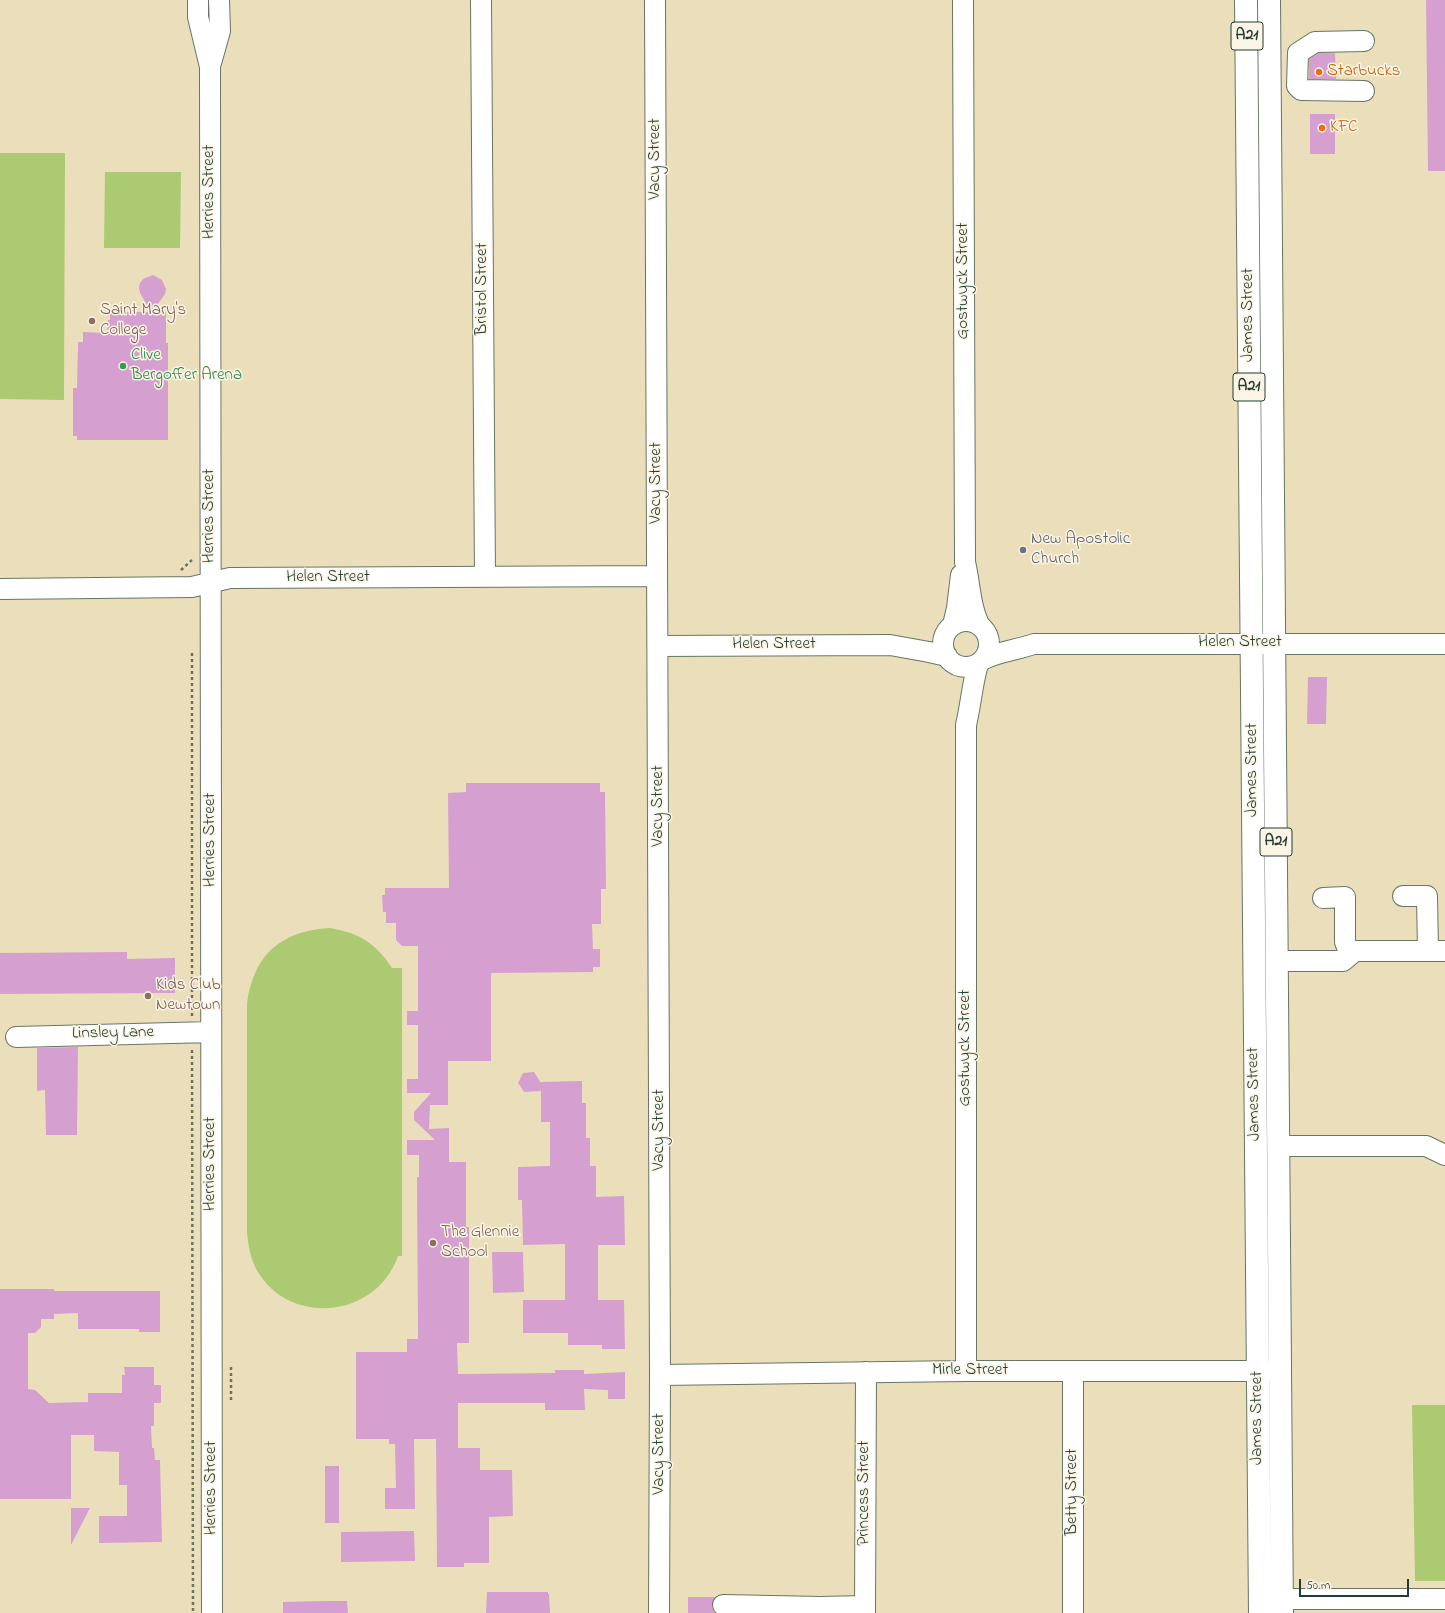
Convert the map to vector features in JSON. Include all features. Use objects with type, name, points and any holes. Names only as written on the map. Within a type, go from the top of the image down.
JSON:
[{"type":"highway","name":"James Street","points":[[1246,0],[1260,1606]]},
{"type":"highway","name":"James Street","points":[[1269,0],[1282,1606]]},
{"type":"street","name":"Herries Street","points":[[198,0],[198,17],[210,67],[212,1613]]},
{"type":"street","name":"Herries Street","points":[[210,67],[220,31],[219,0]]},
{"type":"street","name":"Bristol Street","points":[[482,0],[485,577]]},
{"type":"street","name":"Vacy Street","points":[[655,0],[660,1374],[659,1613]]},
{"type":"street","name":"Gostwyck Street","points":[[963,0],[965,562],[973,609],[983,629]]},
{"type":"street","points":[[1364,42],[1315,42],[1298,53],[1297,86],[1301,90],[1364,91]]},
{"type":"street","name":"Gostwyck Street","points":[[951,627],[957,608],[960,580],[965,562]]},
{"type":"street","name":"Helen Street","points":[[0,589],[192,587],[230,578],[657,576]]},
{"type":"street","points":[[967,621],[974,622],[983,629],[988,638],[989,645],[988,652],[981,661],[964,667],[950,660],[943,643],[951,627],[960,622],[967,621]]},
{"type":"street","name":"Helen Street","points":[[890,645],[929,638],[951,627]]},
{"type":"street","name":"Helen Street","points":[[983,629],[1002,637],[1022,640],[1034,644]]},
{"type":"street","name":"Helen Street","points":[[981,661],[1003,651],[1034,644],[1445,644]]},
{"type":"street","name":"Helen Street","points":[[658,646],[890,645],[929,652],[950,660]]},
{"type":"street","name":"Gostwyck Street","points":[[950,660],[958,681],[961,708],[966,725]]},
{"type":"street","name":"Gostwyck Street","points":[[966,1371],[966,725],[970,708],[973,681],[981,661]]},
{"type":"street","points":[[1277,961],[1343,961],[1355,951],[1436,951],[1427,896],[1403,896]]},
{"type":"street","points":[[1323,898],[1345,897],[1345,942],[1350,955]]},
{"type":"street","name":"Linsley Lane","points":[[16,1037],[211,1032]]},
{"type":"street","points":[[1279,1146],[1426,1146],[1445,1155]]},
{"type":"street","name":"Mirle Street","points":[[660,1374],[966,1371],[1280,1371]]},
{"type":"street","name":"Betty Street","points":[[1073,1371],[1073,1613]]},
{"type":"street","name":"Princess Street","points":[[865,1609],[866,1372]]},
{"type":"street","points":[[1260,1606],[1445,1600]]},
{"type":"street","points":[[723,1605],[865,1609]]},
{"type":"path","points":[[192,648],[192,1024]]},
{"type":"path","points":[[192,1045],[193,1613]]},
{"type":"green space","points":[[0,153],[65,153],[64,400],[0,399]]},
{"type":"green space","points":[[105,172],[181,172],[180,248],[104,248]]},
{"type":"green space","points":[[330,928],[350,933],[366,940],[380,952],[392,968],[402,968],[402,1256],[398,1256],[386,1278],[369,1294],[349,1304],[327,1308],[305,1306],[284,1298],[266,1283],[253,1262],[248,1243],[247,1003],[256,971],[263,959],[273,948],[284,940],[297,934]]},
{"type":"green space","points":[[1412,1405],[1445,1405],[1445,1581],[1415,1581]]},
{"type":"building","points":[[1426,0],[1445,0],[1445,171],[1428,171]]},
{"type":"building","name":"Starbucks","points":[[1318,53],[1335,53],[1336,79],[1309,79],[1309,59]]},
{"type":"building","name":"KFC","points":[[1310,114],[1335,114],[1335,154],[1310,154]]},
{"type":"building","name":"Clive Bergoffer Arena","points":[[153,275],[162,280],[166,289],[165,294],[152,312],[166,312],[166,343],[168,343],[168,440],[77,440],[77,436],[73,436],[73,388],[77,388],[78,342],[83,342],[83,332],[107,333],[110,312],[151,312],[140,293],[139,288],[143,279]]},
{"type":"building","points":[[1308,677],[1327,677],[1326,724],[1307,724]]},
{"type":"building","points":[[466,783],[600,783],[600,792],[605,792],[606,889],[601,889],[601,924],[592,924],[593,949],[600,949],[600,967],[593,967],[593,972],[491,973],[491,1061],[448,1061],[448,1105],[430,1105],[429,1129],[449,1128],[449,1162],[466,1162],[466,1227],[469,1227],[469,1343],[457,1343],[458,1374],[555,1373],[555,1370],[584,1370],[584,1374],[625,1372],[625,1399],[608,1399],[608,1390],[584,1389],[585,1410],[545,1410],[545,1403],[458,1403],[458,1448],[480,1448],[480,1470],[512,1470],[513,1516],[489,1517],[489,1563],[464,1563],[464,1567],[437,1567],[436,1439],[414,1439],[415,1509],[385,1509],[385,1488],[396,1488],[395,1444],[389,1444],[389,1439],[356,1439],[356,1352],[407,1352],[407,1339],[418,1339],[417,1177],[419,1177],[419,1155],[407,1155],[407,1140],[435,1140],[414,1120],[414,1112],[431,1093],[407,1093],[407,1079],[418,1079],[418,1025],[407,1025],[407,1011],[418,1011],[418,946],[402,946],[396,940],[396,923],[386,923],[386,912],[383,912],[382,895],[385,895],[385,888],[449,888],[448,793],[466,792]]},
{"type":"building","points":[[127,952],[127,959],[175,958],[175,993],[0,994],[0,953]]},
{"type":"building","points":[[78,1047],[77,1135],[46,1135],[45,1090],[37,1091],[37,1048]]},
{"type":"building","points":[[534,1072],[541,1083],[582,1081],[582,1103],[586,1103],[586,1138],[590,1138],[590,1166],[596,1166],[596,1197],[624,1196],[625,1245],[598,1245],[598,1300],[624,1300],[625,1349],[602,1349],[602,1345],[568,1345],[568,1333],[523,1333],[523,1300],[565,1300],[565,1244],[523,1245],[522,1200],[518,1200],[518,1167],[550,1166],[550,1122],[541,1122],[541,1091],[524,1092],[518,1083],[523,1073]]},
{"type":"building","points":[[492,1252],[523,1252],[524,1292],[493,1293]]},
{"type":"building","points":[[0,1289],[54,1289],[54,1291],[160,1291],[160,1332],[139,1332],[139,1329],[78,1329],[78,1313],[54,1314],[54,1319],[41,1319],[41,1327],[35,1333],[28,1333],[28,1389],[35,1390],[49,1403],[88,1402],[88,1393],[122,1393],[122,1375],[125,1375],[124,1367],[154,1367],[154,1385],[161,1385],[161,1403],[154,1403],[154,1426],[151,1426],[152,1448],[154,1448],[155,1460],[160,1460],[162,1542],[99,1543],[99,1516],[127,1516],[127,1485],[119,1485],[119,1452],[94,1451],[94,1435],[71,1435],[71,1499],[0,1499]]},
{"type":"building","points":[[325,1466],[339,1466],[339,1523],[325,1523]]},
{"type":"building","points":[[71,1508],[90,1508],[71,1545]]},
{"type":"building","points":[[414,1531],[415,1561],[341,1562],[341,1532]]},
{"type":"building","points":[[487,1592],[548,1592],[550,1613],[486,1613]]},
{"type":"building","points":[[688,1597],[715,1597],[712,1605],[715,1613],[688,1613]]},
{"type":"building","points":[[347,1601],[348,1613],[283,1613],[283,1602]]},
{"type":"place","name":"Starbucks","points":[[1319,72]]},
{"type":"place","name":"KFC","points":[[1322,128]]},
{"type":"place","name":"Saint Mary's College","points":[[92,321]]},
{"type":"place","name":"Clive Bergoffer Arena","points":[[123,366]]},
{"type":"place","name":"New Apostolic Church","points":[[1023,550]]},
{"type":"place","name":"Kids Club Newtown","points":[[148,996]]},
{"type":"place","name":"The Glennie School","points":[[433,1243]]}]
